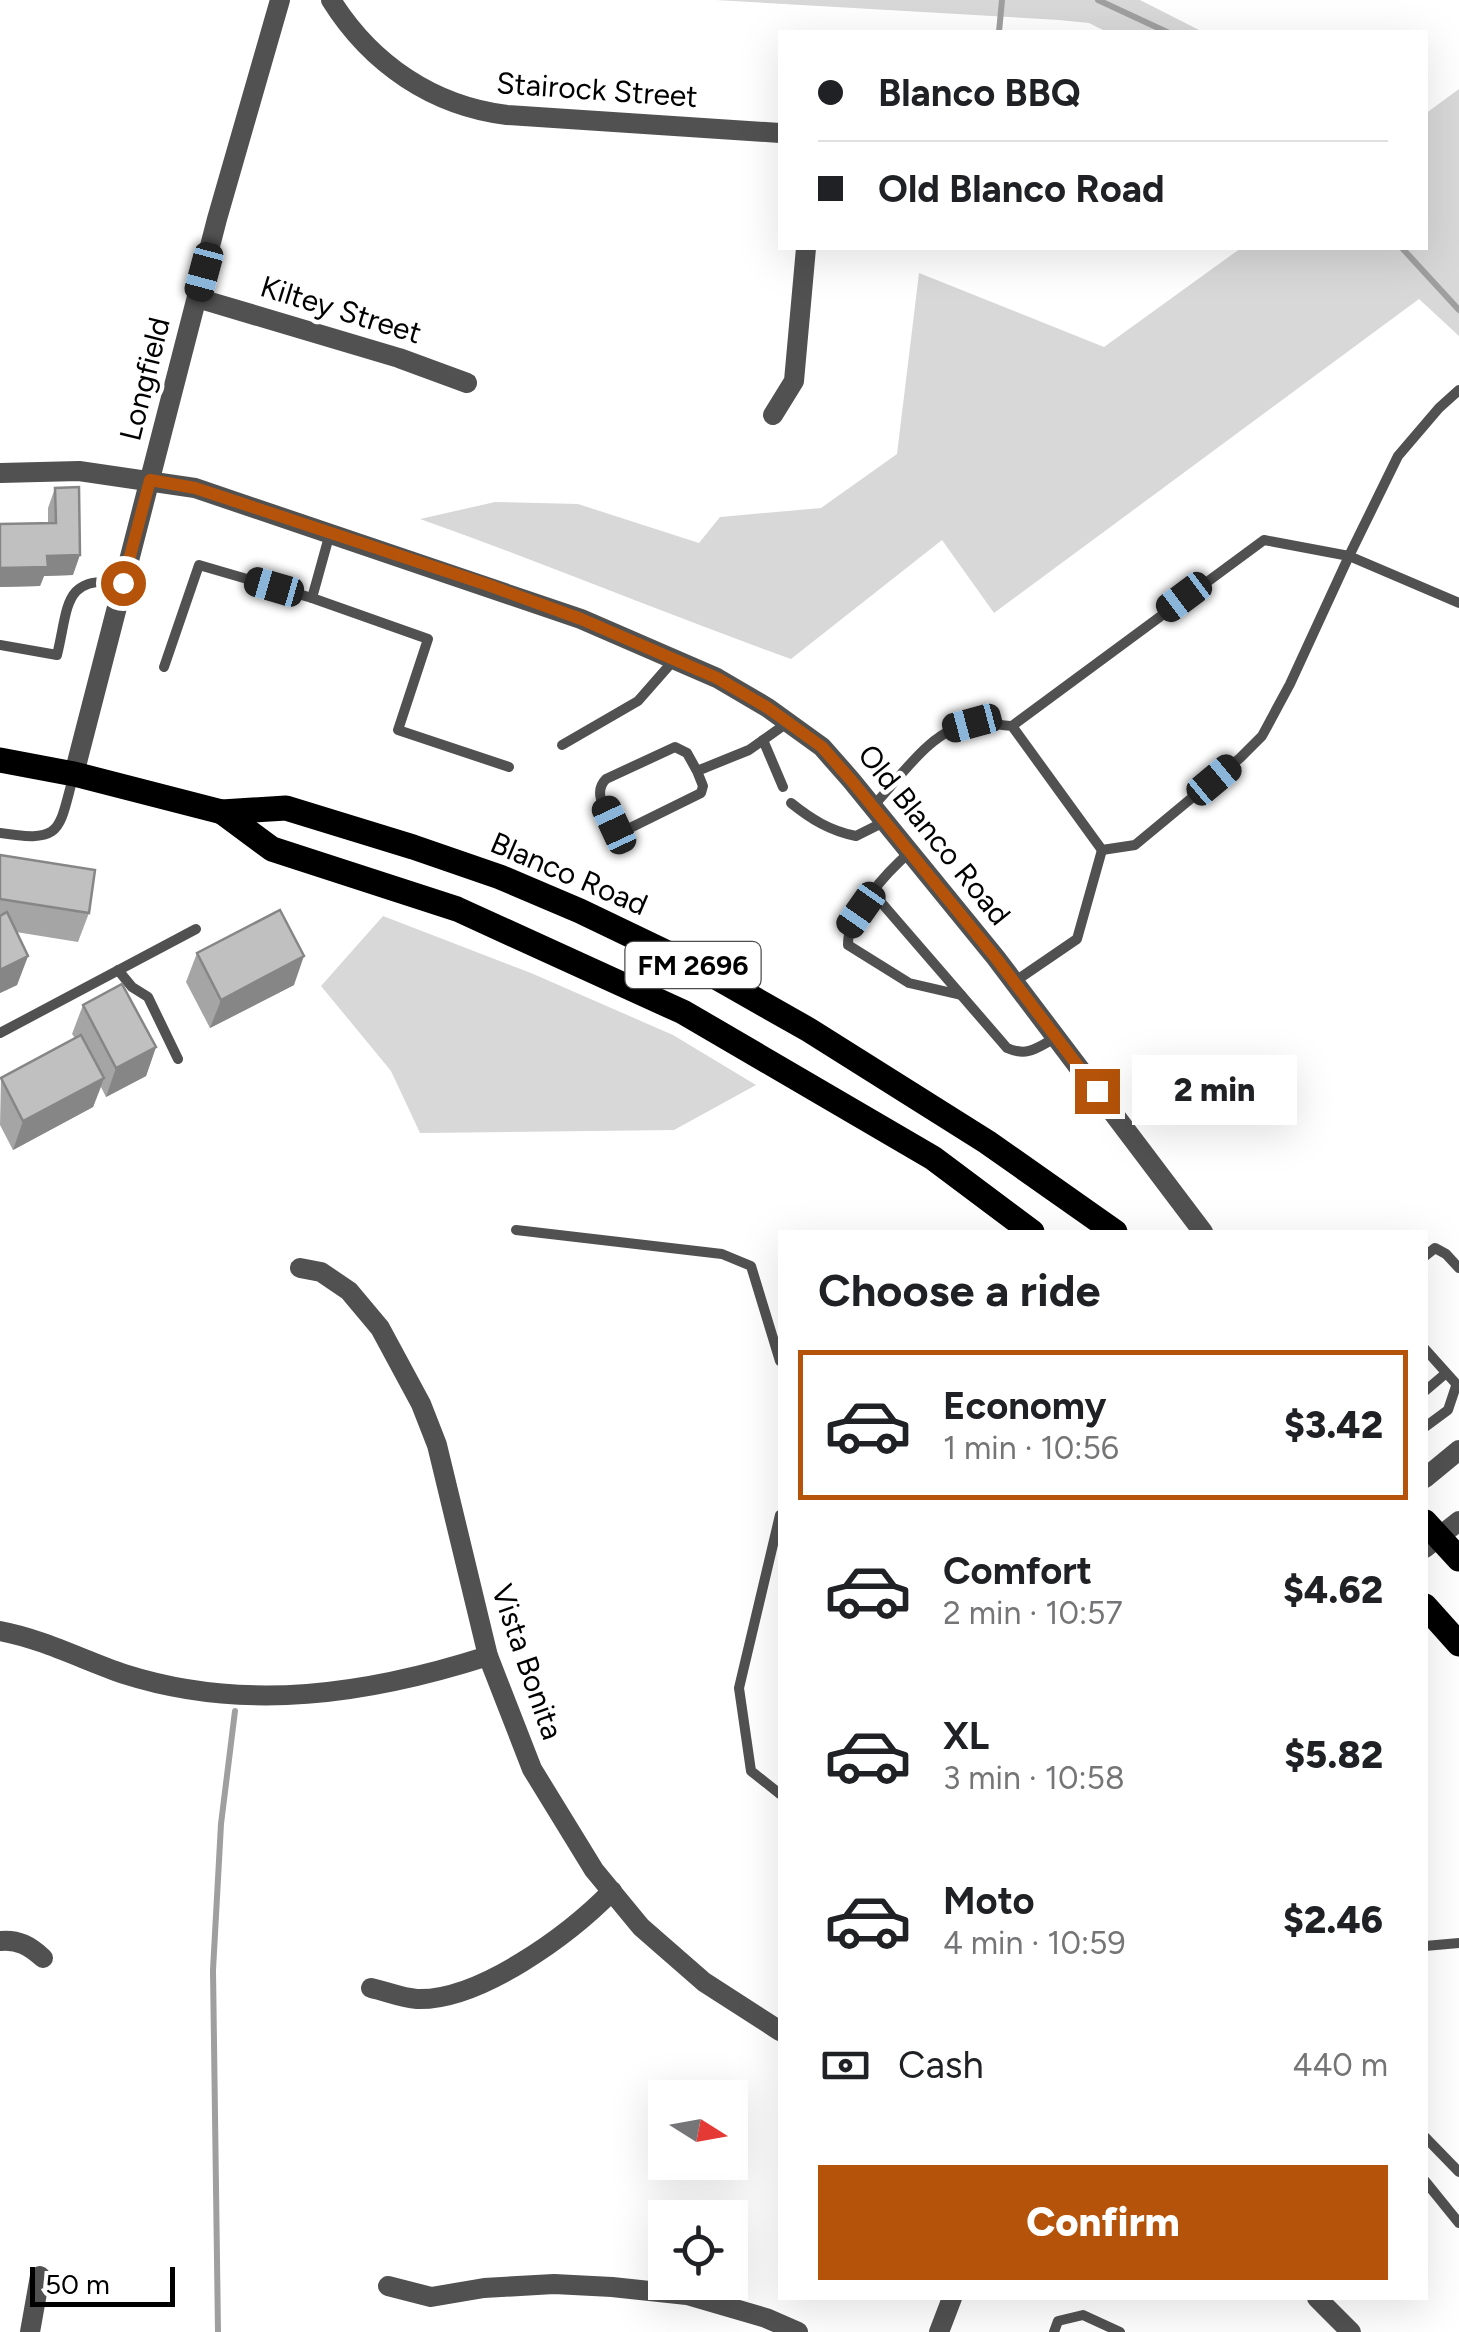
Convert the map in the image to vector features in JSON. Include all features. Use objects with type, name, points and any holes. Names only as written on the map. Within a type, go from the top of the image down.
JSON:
[{"type":"main road","name":"Blanco Road","points":[[0,760],[74,774],[222,812],[286,808],[448,859],[580,910],[705,971],[810,1030],[986,1142],[1113,1230]]},
{"type":"main road","name":"Blanco Road","points":[[222,812],[272,848],[457,910],[683,1012],[933,1158],[1029,1230]]},
{"type":"main road","points":[[1437,1532],[1459,1559]]},
{"type":"main road","points":[[1428,1609],[1459,1644]]},
{"type":"street","name":"Longfield","points":[[74,774],[197,298],[280,0]]},
{"type":"street","name":"Stairock Street","points":[[331,0],[391,68],[426,92],[465,108],[507,115],[778,133]]},
{"type":"street","points":[[773,415],[794,381],[806,250]]},
{"type":"street","name":"Kiltey Street","points":[[197,298],[399,358],[467,383]]},
{"type":"street","name":"Old Blanco Road","points":[[0,474],[79,471],[195,488],[562,612],[717,678],[788,722],[822,747],[910,852],[1201,1230]]},
{"type":"street","name":"Vista Bonita","points":[[300,1268],[322,1272],[349,1291],[380,1328],[421,1404],[437,1445],[488,1656],[532,1769],[594,1870],[641,1927],[704,1982],[778,2031]]},
{"type":"street","points":[[1428,1476],[1459,1450]]},
{"type":"street","points":[[0,1632],[35,1640],[144,1679],[194,1690],[259,1696],[333,1694],[388,1685],[488,1656]]},
{"type":"street","points":[[371,1988],[417,1999],[450,1994],[485,1980],[552,1944],[612,1891]]},
{"type":"street","points":[[0,1941],[31,1946],[43,1958]]},
{"type":"street","points":[[30,2332],[40,2276]]},
{"type":"street","points":[[388,2286],[432,2296],[537,2285],[612,2286],[687,2295],[766,2318],[798,2332]]},
{"type":"street","points":[[940,2332],[951,2300]]},
{"type":"street","points":[[1319,2300],[1350,2332]]},
{"type":"lane","points":[[1102,850],[1136,845],[1262,736],[1398,456],[1438,408],[1459,390]]},
{"type":"lane","points":[[312,598],[330,532]]},
{"type":"lane","points":[[791,803],[811,820],[856,836],[948,730],[972,723],[1012,726],[1264,540],[1349,556],[1459,603]]},
{"type":"lane","points":[[164,667],[199,565],[312,598],[428,639],[398,730],[509,767]]},
{"type":"lane","points":[[0,645],[56,655],[72,595],[84,582],[100,579],[123,583]]},
{"type":"lane","points":[[562,745],[638,702],[674,659]]},
{"type":"lane","points":[[698,771],[749,750],[788,722]]},
{"type":"lane","points":[[1012,726],[1102,850]]},
{"type":"lane","points":[[763,740],[783,788]]},
{"type":"lane","points":[[676,747],[687,753],[698,771],[702,793],[628,829],[614,825],[598,793],[606,779],[676,747]]},
{"type":"lane","points":[[0,833],[32,838],[49,836],[60,825],[74,774]]},
{"type":"lane","points":[[1014,982],[1077,938],[1102,850]]},
{"type":"lane","points":[[910,852],[889,870],[849,928],[848,945],[908,983],[962,995]]},
{"type":"lane","points":[[873,893],[996,1037],[1018,1053],[1030,1053],[1056,1037]]},
{"type":"lane","points":[[0,1033],[196,930]]},
{"type":"lane","points":[[118,970],[132,987],[148,996],[178,1059]]},
{"type":"lane","points":[[516,1230],[722,1254],[751,1266],[778,1354]]},
{"type":"lane","points":[[1428,1254],[1435,1248],[1459,1268]]},
{"type":"lane","points":[[1428,1355],[1457,1386],[1448,1410],[1428,1426]]},
{"type":"lane","points":[[1428,1388],[1445,1374]]},
{"type":"lane","points":[[778,1524],[740,1688],[751,1771],[778,1792]]},
{"type":"lane","points":[[1428,1946],[1459,1943]]},
{"type":"lane","points":[[1428,2140],[1459,2172]]},
{"type":"lane","points":[[1428,2184],[1459,2223]]},
{"type":"lane","points":[[1054,2332],[1058,2320],[1083,2315],[1120,2332]]},
{"type":"shaded area","points":[[716,0],[1140,0],[1199,30],[1103,30],[1089,23]]},
{"type":"shaded area","points":[[1459,89],[1459,336],[1419,299],[994,613],[942,540],[791,659],[420,519],[495,502],[578,504],[699,543],[720,517],[821,508],[897,454],[919,273],[1104,347],[1238,250],[1428,250],[1428,112]]},
{"type":"shaded area","points":[[383,916],[531,973],[673,1035],[756,1085],[674,1130],[420,1133],[391,1071],[321,986]]},
{"type":"building","points":[[79,487],[80,555],[47,556],[48,567],[0,568],[0,524],[56,523],[55,488]]},
{"type":"building","points":[[0,855],[95,870],[89,913],[0,899]]},
{"type":"building","points":[[280,910],[304,956],[221,1000],[197,953]]},
{"type":"building","points":[[7,912],[28,956],[0,970],[0,916]]},
{"type":"building","points":[[122,984],[156,1047],[116,1068],[83,1005]]},
{"type":"building","points":[[81,1035],[104,1078],[23,1121],[1,1078]]},
{"type":"waterway","points":[[999,30],[1002,0]]},
{"type":"waterway","points":[[1098,0],[1163,30]]},
{"type":"waterway","points":[[1404,250],[1459,310]]},
{"type":"waterway","points":[[218,2332],[213,1970],[221,1824],[235,1711]]},
{"type":"route","points":[[123,583],[150,480],[195,488],[488,585],[581,619],[717,678],[822,747],[996,958],[1097,1091]]}]
